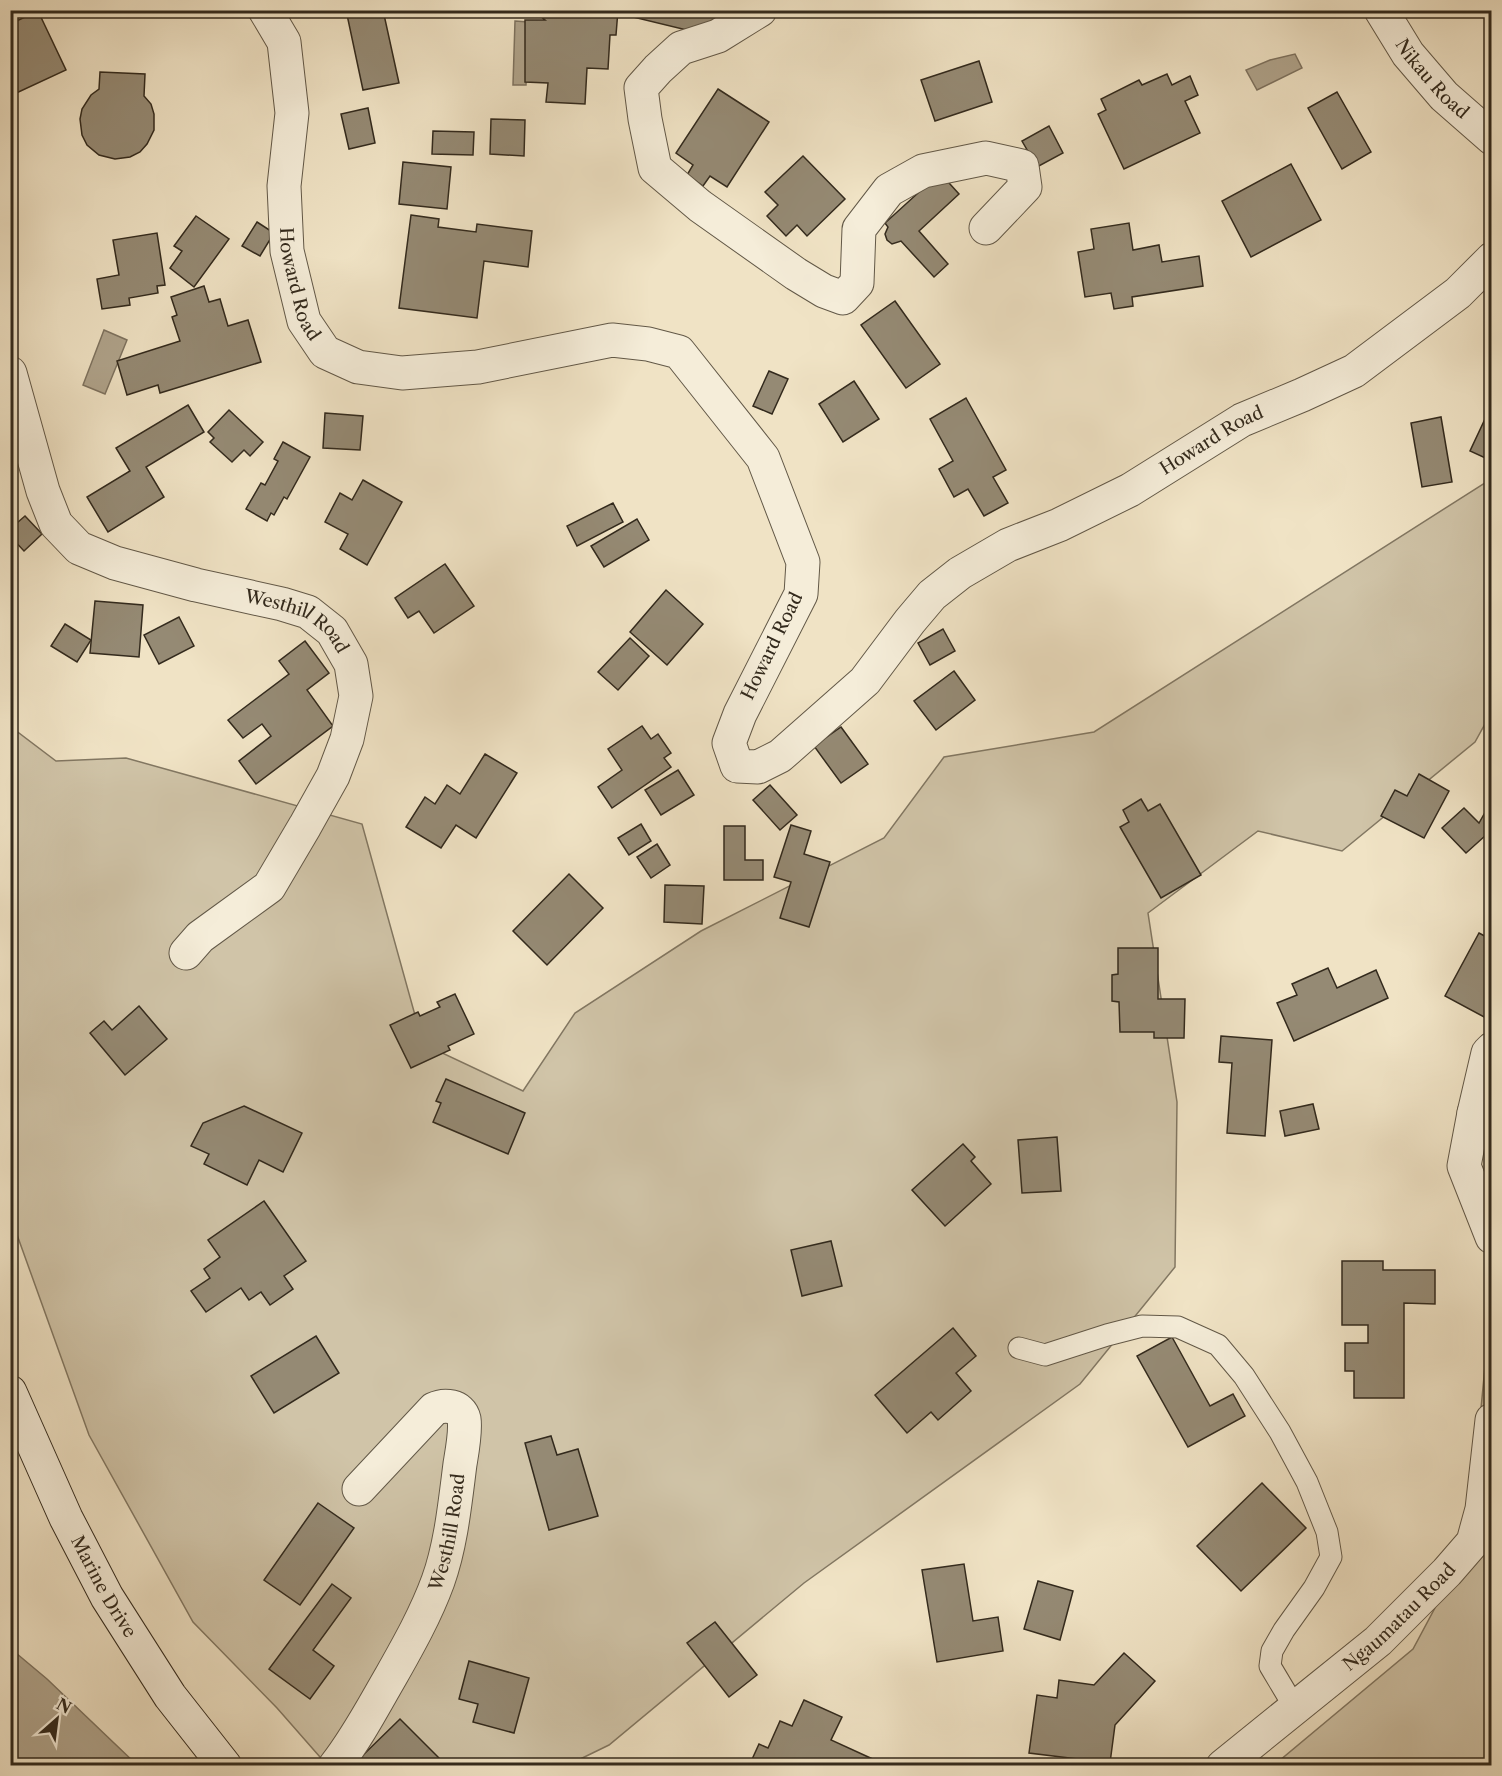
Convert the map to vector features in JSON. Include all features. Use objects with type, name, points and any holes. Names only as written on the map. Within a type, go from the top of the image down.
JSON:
[{"type":"street","name":"Howard Road","points":[[265,10],[284,42],[292,113],[284,186],[287,251],[304,321],[326,352],[358,367],[402,373],[478,367],[612,340],[648,344],[679,352],[763,458],[803,562],[801,594],[740,714],[729,743],[737,766],[758,767],[780,756],[865,681],[932,595],[960,573],[1008,545],[1059,525],[1130,490],[1242,420],[1354,370],[1458,293],[1491,259]]},
{"type":"street","points":[[760,10],[718,36],[681,48],[641,88],[656,168],[700,206],[796,274],[824,291],[843,298],[857,283],[859,229],[889,190],[923,171],[986,158],[1023,166],[1025,187],[986,228]]},
{"type":"street","name":"Nikau Road","points":[[1381,10],[1408,54],[1444,96],[1491,138]]},
{"type":"street","name":"Westhill Road","points":[[10,373],[44,491],[57,524],[79,548],[115,563],[308,612],[332,631],[351,664],[356,696],[346,739],[333,776],[305,826],[270,887],[200,938],[186,952]]},
{"type":"street","points":[[1491,1049],[1488,1053],[1483,1104],[1464,1166],[1491,1237]]},
{"type":"street","name":"Marine Drive","points":[[10,1392],[66,1518],[107,1597],[170,1696],[225,1766]]},
{"type":"street","name":"Westhill Road","points":[[335,1766],[360,1730],[403,1654],[438,1581],[453,1521],[463,1444],[464,1417],[453,1407],[445,1406],[434,1409],[359,1489]]},
{"type":"street","name":"Ngaumatau Road","points":[[1223,1766],[1378,1641],[1447,1572],[1473,1542],[1482,1509],[1491,1420]]},
{"type":"lane","points":[[1019,1348],[1046,1355],[1143,1326],[1178,1327],[1218,1345],[1244,1376],[1280,1432],[1307,1482],[1329,1540],[1331,1557],[1314,1588],[1272,1651],[1270,1666],[1295,1708]]},
{"type":"shaded area","points":[[515,21],[528,22],[526,85],[513,85]]},
{"type":"shaded area","points":[[1295,54],[1302,68],[1257,90],[1246,70],[1270,60]]},
{"type":"shaded area","points":[[104,330],[127,340],[105,394],[83,385]]},
{"type":"shaded area","points":[[1491,479],[1491,713],[1475,742],[1342,851],[1258,831],[1148,913],[1177,1102],[1175,1267],[1080,1384],[804,1583],[609,1745],[568,1765],[327,1765],[277,1708],[193,1622],[89,1435],[11,1218],[11,727],[56,761],[126,758],[362,824],[423,1044],[523,1091],[575,1013],[701,931],[884,838],[944,757],[1094,732]]},
{"type":"shaded area","points":[[1491,1303],[1491,1765],[1273,1766],[1413,1649],[1468,1546]]},
{"type":"shaded area","points":[[10,1648],[47,1679],[137,1765],[11,1765]]},
{"type":"building","points":[[346,10],[383,10],[399,83],[363,90]]},
{"type":"building","points":[[544,10],[618,10],[616,35],[610,35],[608,69],[587,68],[585,104],[546,102],[548,83],[525,82],[525,20],[545,20],[539,15]]},
{"type":"building","points":[[635,10],[749,10],[699,33],[633,17]]},
{"type":"building","points":[[38,11],[66,70],[12,95],[10,92],[10,24]]},
{"type":"building","points":[[979,61],[992,102],[935,121],[921,80]]},
{"type":"building","points":[[100,72],[145,74],[144,96],[151,104],[154,114],[154,130],[140,152],[130,157],[115,159],[99,155],[87,145],[82,135],[80,119],[82,109],[91,95],[99,89]]},
{"type":"building","points":[[1167,74],[1172,85],[1190,76],[1198,95],[1185,101],[1200,133],[1124,169],[1098,114],[1106,110],[1101,99],[1139,80],[1142,85]]},
{"type":"building","points":[[718,89],[769,122],[727,187],[710,176],[703,186],[687,175],[693,165],[676,153]]},
{"type":"building","points":[[1337,92],[1371,152],[1342,169],[1308,108]]},
{"type":"building","points":[[368,108],[375,143],[349,149],[341,114]]},
{"type":"building","points":[[491,119],[525,120],[524,156],[490,154]]},
{"type":"building","points":[[1049,126],[1063,153],[1037,167],[1022,141]]},
{"type":"building","points":[[433,131],[474,132],[473,155],[432,154]]},
{"type":"building","points":[[803,156],[845,199],[807,236],[797,225],[786,236],[767,216],[778,205],[765,192]]},
{"type":"building","points":[[403,162],[451,167],[447,209],[399,204]]},
{"type":"building","points":[[1291,164],[1321,220],[1251,257],[1222,201]]},
{"type":"building","points":[[940,173],[959,194],[919,231],[948,264],[934,277],[901,241],[892,244],[887,240],[885,234],[888,227],[885,223]]},
{"type":"building","points":[[411,215],[439,219],[438,227],[476,232],[477,224],[532,231],[528,267],[484,261],[477,318],[399,308]]},
{"type":"building","points":[[196,216],[229,239],[194,287],[170,268],[182,251],[174,246]]},
{"type":"building","points":[[257,222],[274,233],[260,256],[242,246]]},
{"type":"building","points":[[1129,223],[1133,250],[1159,245],[1162,262],[1199,256],[1203,286],[1132,297],[1133,306],[1114,309],[1111,293],[1085,297],[1078,252],[1094,249],[1091,229]]},
{"type":"building","points":[[157,233],[165,285],[157,286],[158,293],[129,298],[130,305],[102,309],[97,279],[119,275],[113,240]]},
{"type":"building","points":[[204,286],[209,302],[220,299],[228,326],[248,320],[261,362],[160,393],[158,385],[127,395],[117,361],[180,341],[172,317],[177,315],[171,297]]},
{"type":"building","points":[[895,301],[940,364],[906,388],[861,325]]},
{"type":"building","points":[[769,371],[788,379],[772,414],[753,406]]},
{"type":"building","points":[[854,381],[879,419],[843,442],[819,404]]},
{"type":"building","points":[[966,398],[1006,470],[993,477],[1008,503],[984,516],[968,489],[954,497],[939,469],[953,461],[930,419]]},
{"type":"building","points":[[188,405],[204,432],[146,467],[164,497],[108,532],[87,497],[130,471],[116,448]]},
{"type":"building","points":[[229,410],[263,442],[250,456],[244,450],[232,462],[210,442],[214,438],[208,432]]},
{"type":"building","points":[[325,413],[363,416],[360,450],[323,448]]},
{"type":"building","points":[[1441,417],[1452,482],[1422,487],[1411,423]]},
{"type":"building","points":[[1485,419],[1492,422],[1492,461],[1470,451]]},
{"type":"building","points":[[283,442],[310,457],[287,499],[284,497],[274,515],[271,513],[267,521],[246,509],[261,483],[265,485],[278,461],[274,459]]},
{"type":"building","points":[[363,480],[402,502],[367,565],[340,549],[348,534],[325,522],[340,493],[352,500]]},
{"type":"building","points":[[613,503],[623,522],[577,546],[567,526]]},
{"type":"building","points":[[25,516],[42,534],[24,551],[10,536],[10,529]]},
{"type":"building","points":[[637,519],[649,540],[604,567],[591,546]]},
{"type":"building","points":[[445,564],[474,606],[434,633],[419,611],[408,618],[395,598]]},
{"type":"building","points":[[666,590],[703,624],[667,665],[630,632]]},
{"type":"building","points":[[95,601],[143,605],[139,657],[90,653]]},
{"type":"building","points":[[179,617],[194,646],[159,664],[144,635]]},
{"type":"building","points":[[65,624],[91,640],[77,662],[51,646]]},
{"type":"building","points":[[943,629],[955,651],[930,665],[918,643]]},
{"type":"building","points":[[630,638],[649,656],[618,690],[598,672]]},
{"type":"building","points":[[305,641],[329,673],[307,690],[333,726],[256,784],[239,761],[271,736],[262,724],[243,738],[228,720],[289,674],[279,661]]},
{"type":"building","points":[[954,671],[975,700],[936,730],[914,701]]},
{"type":"building","points":[[642,726],[651,739],[658,734],[671,753],[664,758],[671,767],[612,808],[598,787],[622,770],[608,749]]},
{"type":"building","points":[[841,727],[868,764],[841,783],[814,746]]},
{"type":"building","points":[[485,754],[517,773],[476,838],[456,825],[441,848],[406,827],[425,797],[435,804],[447,785],[460,794]]},
{"type":"building","points":[[678,770],[694,795],[661,815],[645,790]]},
{"type":"building","points":[[1419,774],[1449,791],[1424,838],[1381,816],[1395,790],[1407,796]]},
{"type":"building","points":[[770,785],[797,815],[780,830],[753,800]]},
{"type":"building","points":[[1141,799],[1148,811],[1160,804],[1201,875],[1161,898],[1120,827],[1129,822],[1123,810]]},
{"type":"building","points":[[1492,800],[1492,837],[1486,835],[1466,853],[1442,828],[1464,808],[1479,823]]},
{"type":"building","points":[[641,824],[651,841],[629,855],[618,838]]},
{"type":"building","points":[[791,825],[811,831],[804,854],[830,862],[809,927],[780,918],[791,882],[774,877]]},
{"type":"building","points":[[724,826],[745,826],[745,860],[763,860],[763,880],[724,880]]},
{"type":"building","points":[[657,844],[670,865],[651,878],[637,857]]},
{"type":"building","points":[[569,874],[603,908],[547,965],[513,931]]},
{"type":"building","points":[[665,885],[704,886],[702,924],[664,922]]},
{"type":"building","points":[[1479,933],[1492,940],[1492,1008],[1486,1018],[1445,996]]},
{"type":"building","points":[[1118,948],[1158,948],[1158,999],[1185,999],[1184,1038],[1154,1038],[1154,1032],[1120,1032],[1119,1002],[1112,1001],[1112,975],[1118,974]]},
{"type":"building","points":[[1328,968],[1337,988],[1376,970],[1388,998],[1294,1041],[1277,1003],[1297,995],[1292,984]]},
{"type":"building","points":[[455,994],[474,1034],[448,1046],[450,1050],[411,1068],[390,1025],[418,1012],[420,1016],[440,1007],[437,1002]]},
{"type":"building","points":[[139,1006],[167,1039],[125,1075],[90,1033],[104,1021],[112,1030]]},
{"type":"building","points":[[1221,1036],[1272,1040],[1265,1136],[1227,1133],[1232,1063],[1219,1062]]},
{"type":"building","points":[[446,1079],[525,1113],[508,1154],[433,1122],[441,1103],[436,1101]]},
{"type":"building","points":[[1313,1104],[1319,1129],[1285,1136],[1280,1111]]},
{"type":"building","points":[[244,1106],[302,1133],[283,1172],[259,1160],[247,1185],[204,1164],[209,1154],[191,1146],[203,1123]]},
{"type":"building","points":[[1057,1137],[1061,1191],[1022,1193],[1018,1140]]},
{"type":"building","points":[[963,1144],[975,1157],[971,1161],[991,1184],[945,1226],[912,1190]]},
{"type":"building","points":[[264,1201],[306,1261],[284,1276],[293,1289],[270,1305],[261,1292],[249,1300],[241,1288],[206,1312],[191,1291],[210,1278],[204,1269],[220,1257],[208,1240]]},
{"type":"building","points":[[831,1241],[842,1286],[802,1296],[791,1250]]},
{"type":"building","points":[[1342,1261],[1383,1261],[1383,1270],[1435,1270],[1435,1304],[1404,1303],[1404,1398],[1354,1398],[1354,1371],[1345,1371],[1345,1343],[1368,1343],[1368,1325],[1342,1325]]},
{"type":"building","points":[[953,1328],[976,1356],[956,1373],[971,1391],[938,1420],[931,1412],[907,1433],[875,1395]]},
{"type":"building","points":[[316,1336],[339,1373],[274,1413],[251,1376]]},
{"type":"building","points":[[1172,1337],[1210,1406],[1233,1394],[1245,1416],[1188,1447],[1137,1356]]},
{"type":"building","points":[[551,1436],[557,1455],[578,1449],[598,1516],[549,1530],[525,1443]]},
{"type":"building","points":[[1262,1483],[1306,1528],[1241,1591],[1197,1546]]},
{"type":"building","points":[[318,1503],[354,1528],[300,1605],[264,1580]]},
{"type":"building","points":[[964,1564],[973,1621],[998,1617],[1003,1651],[937,1662],[922,1570]]},
{"type":"building","points":[[1038,1581],[1073,1591],[1060,1640],[1024,1629]]},
{"type":"building","points":[[332,1584],[351,1598],[313,1650],[334,1666],[310,1699],[269,1669]]},
{"type":"building","points":[[715,1622],[757,1675],[729,1697],[687,1643]]},
{"type":"building","points":[[1124,1653],[1155,1681],[1115,1725],[1110,1763],[1029,1753],[1037,1695],[1057,1698],[1059,1680],[1094,1685]]},
{"type":"building","points":[[469,1661],[529,1678],[514,1733],[473,1722],[478,1704],[459,1699]]},
{"type":"building","points":[[804,1700],[842,1717],[831,1740],[877,1761],[875,1766],[749,1766],[759,1744],[768,1748],[780,1721],[792,1726]]},
{"type":"building","points":[[400,1719],[446,1765],[361,1766],[357,1761]]}]
